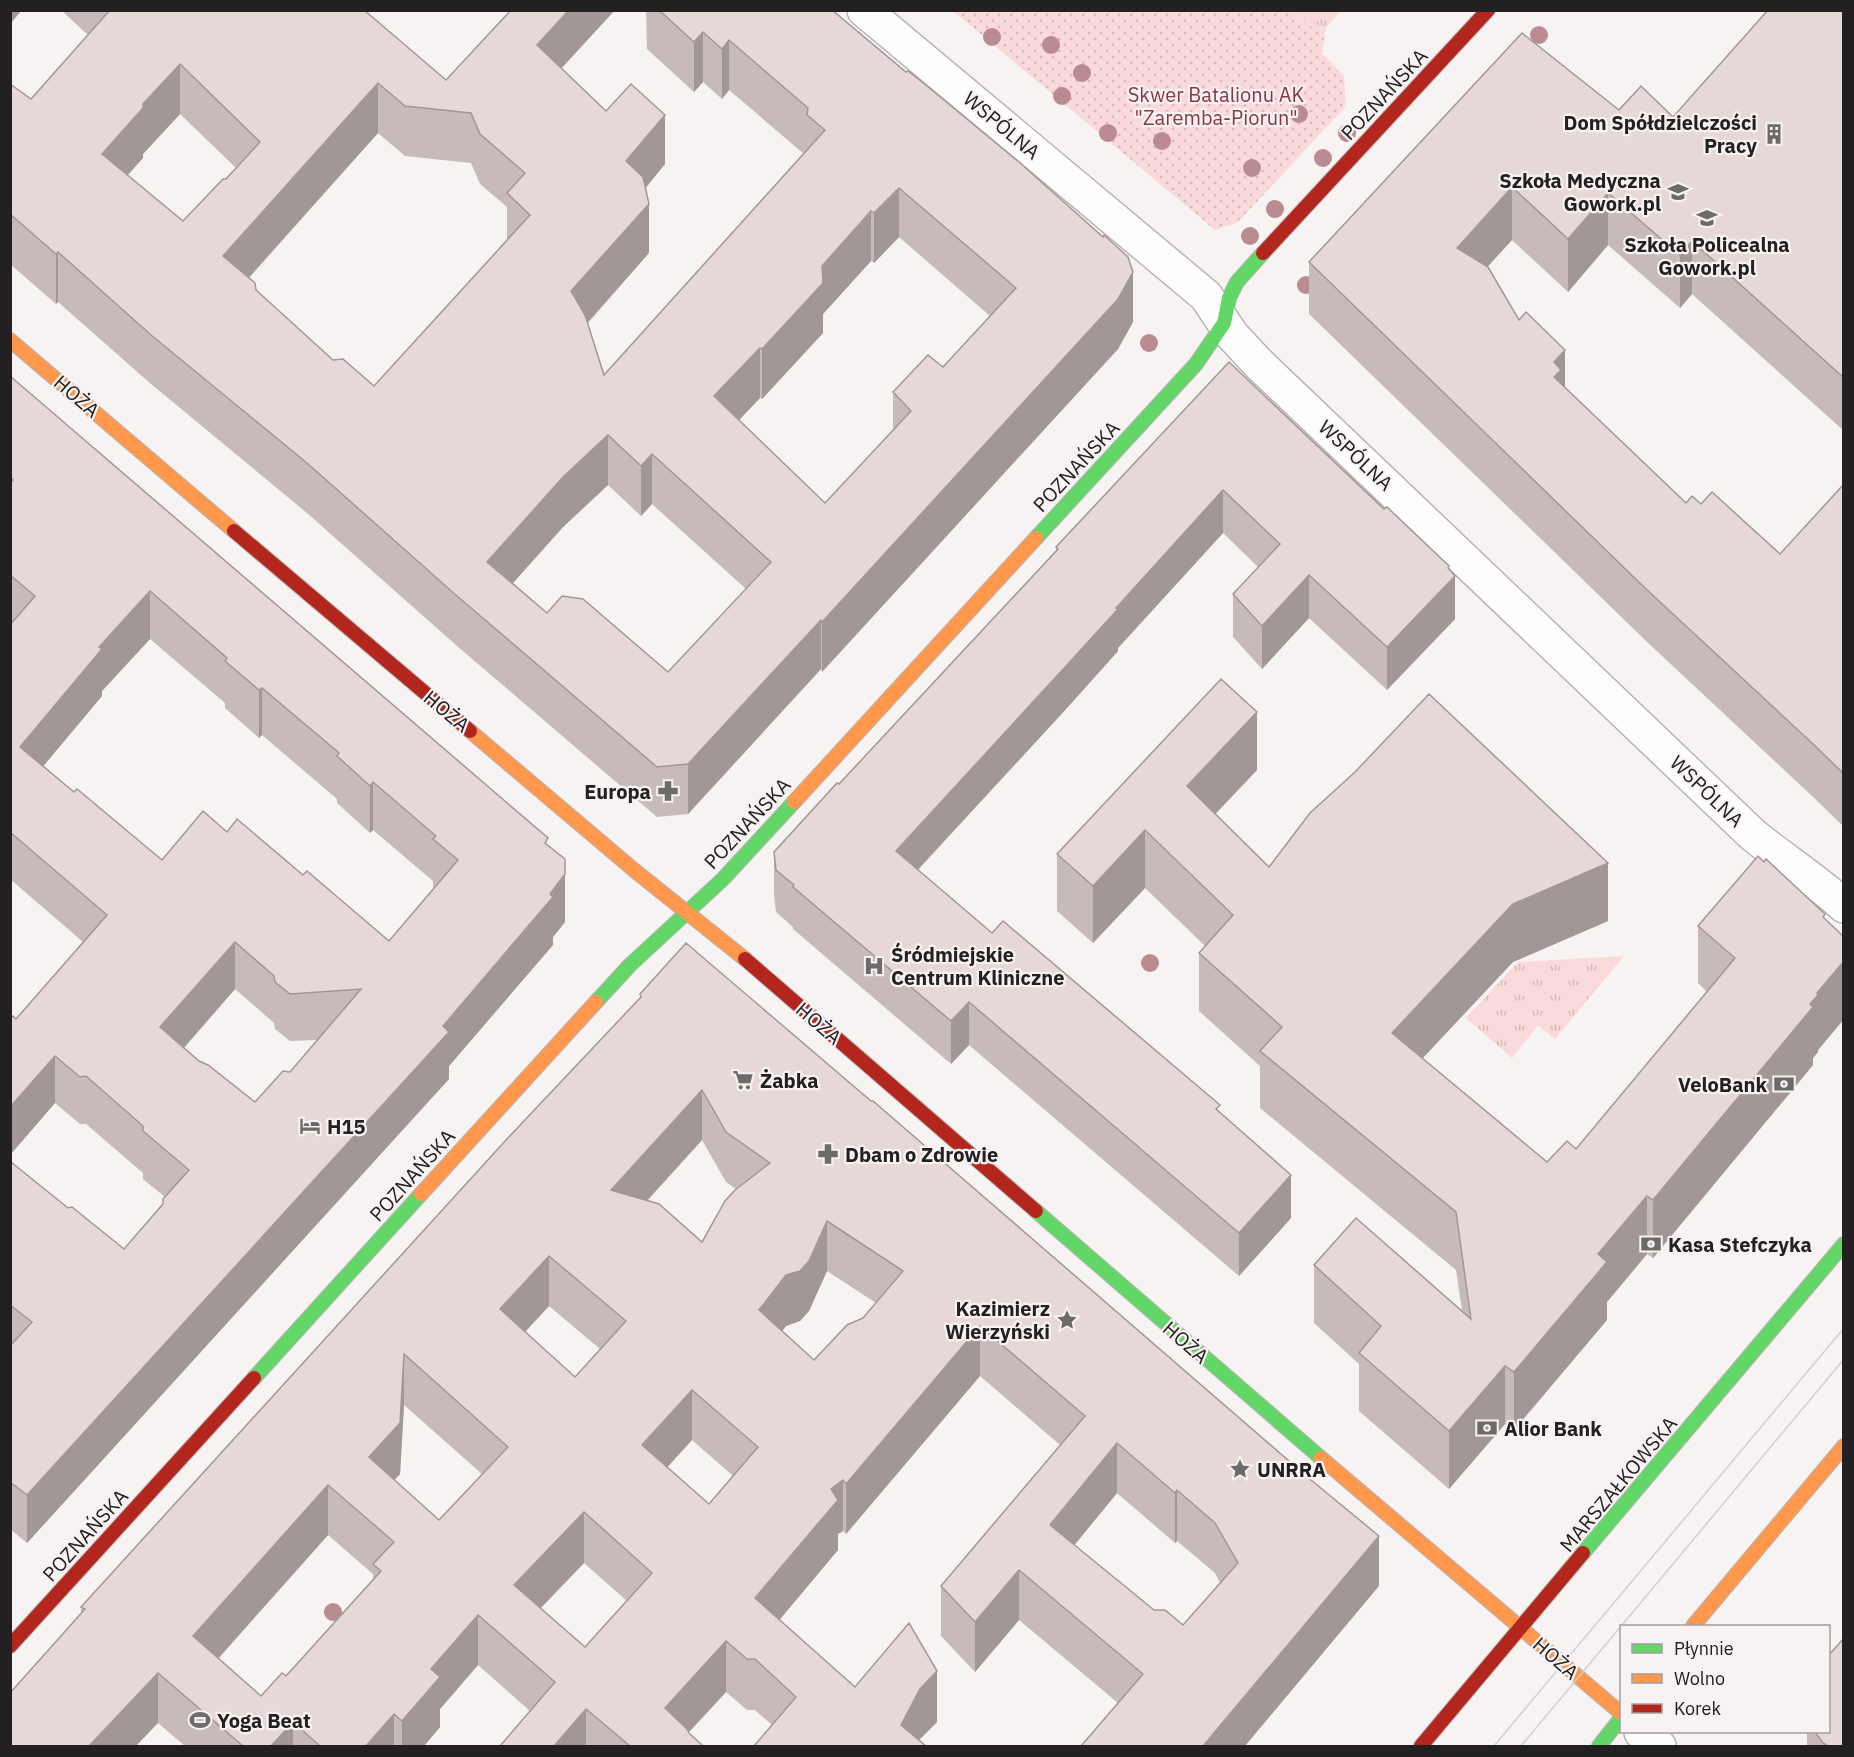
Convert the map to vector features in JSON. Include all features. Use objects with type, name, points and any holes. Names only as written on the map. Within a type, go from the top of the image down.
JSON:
[{"type":"street","name":"WSPÓLNA","points":[[864,10],[1206,296],[1232,334],[1258,363],[1752,834],[1823,887],[1844,906]]},
{"type":"street","name":"POZNAŃSKA","points":[[10,1646],[630,964],[731,871],[1188,373],[1206,351],[1224,322],[1230,297],[1238,282],[1488,10]]},
{"type":"street","name":"HOŻA","points":[[10,340],[625,863],[688,912],[1620,1714]]},
{"type":"street","name":"MARSZAŁKOWSKA","points":[[1421,1746],[1844,1244]]},
{"type":"street","points":[[1694,1625],[1844,1446]]},
{"type":"street","points":[[1599,1746],[1620,1719]]},
{"type":"street","points":[[1643,1733],[1659,1746]]},
{"type":"green space","name":"Skwer Batalionu AK \"Zaremba-Piorun\"","points":[[953,11],[1292,11],[1314,29],[1326,28],[1322,53],[1344,76],[1346,106],[1238,222],[1215,230]]},
{"type":"green space","points":[[1292,11],[1341,11],[1326,28],[1314,29]]},
{"type":"green space","points":[[1624,956],[1555,1039],[1538,1025],[1512,1058],[1466,1018],[1518,962]]},
{"type":"building","points":[[110,10],[364,10],[446,80],[511,10],[569,10],[537,45],[606,111],[631,84],[665,115],[626,161],[643,177],[649,204],[571,291],[585,315],[604,375],[825,130],[807,115],[808,108],[729,40],[722,49],[703,32],[694,42],[659,10],[832,10],[1019,162],[1103,237],[1104,235],[1128,257],[1133,272],[1118,299],[822,622],[821,620],[688,764],[657,767],[457,596],[307,463],[151,335],[58,252],[56,254],[10,214],[10,84],[31,99]],"holes":[[[180,64],[260,142],[183,221],[102,154],[143,108],[143,104]],[[378,83],[405,106],[471,113],[480,134],[525,173],[507,193],[530,215],[374,386],[343,359],[333,360],[256,290],[255,283],[223,256]],[[899,188],[1016,288],[943,367],[928,355],[893,392],[911,411],[825,503],[714,396],[760,348],[762,349],[823,283],[822,266],[871,211],[874,213]],[[608,435],[641,466],[652,454],[771,562],[668,672],[583,599],[562,596],[547,613],[487,562],[563,477]]]},
{"type":"building","points":[[1768,10],[1844,10],[1844,378],[1692,241],[1680,255],[1608,193],[1568,239],[1512,187],[1457,248],[1488,267],[1519,320],[1526,312],[1565,350],[1554,362],[1561,370],[1554,377],[1686,503],[1692,496],[1701,504],[1712,492],[1780,554],[1844,484],[1844,774],[1645,588],[1309,262],[1522,33],[1619,110],[1641,86],[1673,117]]},
{"type":"building","points":[[1229,362],[1384,509],[1387,507],[1449,566],[1448,568],[1455,576],[1387,647],[1309,575],[1262,626],[1233,594],[1280,544],[1223,490],[1116,608],[1118,609],[896,851],[992,933],[1003,921],[1220,1105],[1216,1109],[1291,1175],[1239,1233],[969,1002],[951,1021],[793,887],[794,885],[776,870],[774,852],[1058,549],[1056,547]]},
{"type":"building","points":[[10,376],[548,838],[545,843],[565,859],[565,874],[550,894],[553,897],[443,1026],[449,1032],[27,1495],[10,1482],[10,1346],[32,1322],[10,1305],[10,1161],[124,1249],[189,1170],[143,1131],[143,1126],[86,1076],[80,1077],[55,1056],[10,1107],[10,1019],[13,1016],[16,1019],[107,915],[10,832],[10,625],[35,596],[10,575],[10,483],[13,480],[10,477]],"holes":[[[150,591],[227,658],[225,661],[259,690],[262,688],[339,753],[337,756],[370,786],[373,782],[436,836],[433,839],[458,860],[389,941],[307,871],[303,875],[237,819],[227,832],[203,811],[162,860],[77,789],[74,792],[20,747],[102,649],[99,647]],[[235,942],[274,976],[275,982],[290,994],[361,989],[290,1072],[283,1071],[255,1102],[208,1065],[199,1061],[160,1027]]]},
{"type":"building","points":[[1221,679],[1257,712],[1187,786],[1269,867],[1310,813],[1355,772],[1429,694],[1608,863],[1513,904],[1392,1033],[1547,1162],[1567,1141],[1576,1149],[1735,958],[1698,926],[1758,856],[1764,862],[1766,859],[1825,914],[1823,917],[1844,937],[1844,961],[1817,993],[1818,995],[1810,1004],[1813,1007],[1653,1200],[1647,1196],[1598,1254],[1607,1262],[1514,1372],[1505,1366],[1449,1431],[1359,1353],[1381,1326],[1314,1265],[1356,1218],[1471,1319],[1456,1212],[1260,1051],[1282,1027],[1199,953],[1233,915],[1145,830],[1093,886],[1057,854]]},
{"type":"building","points":[[686,943],[1379,1536],[1203,1746],[1081,1746],[1143,1674],[1019,1570],[975,1622],[941,1586],[1085,1416],[980,1326],[846,1484],[843,1480],[831,1489],[838,1500],[755,1598],[855,1687],[909,1623],[937,1671],[920,1689],[901,1725],[926,1746],[754,1746],[796,1697],[755,1659],[747,1659],[726,1641],[665,1708],[703,1746],[630,1746],[586,1709],[554,1746],[500,1746],[555,1682],[478,1615],[431,1669],[440,1677],[402,1721],[394,1714],[366,1746],[320,1746],[293,1722],[271,1746],[243,1746],[158,1673],[89,1746],[10,1746],[10,1693],[85,1609],[81,1607],[506,1140],[641,997],[640,994]],"holes":[[[702,1090],[726,1132],[770,1163],[735,1190],[725,1201],[702,1242],[659,1204],[611,1190]],[[827,1221],[903,1271],[863,1318],[847,1325],[814,1360],[759,1310],[786,1275],[800,1271],[809,1261]],[[549,1256],[626,1321],[575,1377],[500,1309]],[[404,1354],[508,1447],[439,1520],[369,1457],[400,1423]],[[692,1390],[758,1447],[709,1504],[642,1445]],[[1117,1443],[1175,1493],[1177,1490],[1215,1523],[1238,1563],[1183,1625],[1165,1610],[1154,1610],[1050,1525]],[[328,1485],[394,1542],[373,1564],[381,1571],[286,1676],[282,1673],[261,1696],[193,1636]],[[584,1512],[652,1573],[585,1647],[514,1585]]]},
{"type":"building","points":[[1844,1638],[1844,1746],[1828,1746],[1816,1733],[1830,1733],[1830,1654]]},
{"type":"tram line","points":[[1494,1746],[1844,1328]]},
{"type":"tram line","points":[[1622,1625],[1844,1359]]},
{"type":"tram line","points":[[1521,1746],[1620,1627]]},
{"type":"traffic: fast","points":[[1036,538],[1196,364],[1224,323],[1229,298],[1237,282],[1263,253]]},
{"type":"traffic: fast","points":[[596,1002],[630,965],[723,879],[794,802]]},
{"type":"traffic: fast","points":[[254,1378],[421,1194]]},
{"type":"traffic: fast","points":[[1036,1211],[1321,1458]]},
{"type":"traffic: fast","points":[[1583,1553],[1844,1244]]},
{"type":"traffic: fast","points":[[1599,1746],[1620,1720]]},
{"type":"traffic: slow","points":[[10,340],[234,531]]},
{"type":"traffic: slow","points":[[794,802],[1036,538]]},
{"type":"traffic: slow","points":[[470,731],[634,870],[745,959]]},
{"type":"traffic: slow","points":[[421,1194],[596,1002]]},
{"type":"traffic: slow","points":[[1694,1625],[1844,1446]]},
{"type":"traffic: slow","points":[[1321,1458],[1620,1712]]},
{"type":"traffic: jam","points":[[1263,253],[1488,10]]},
{"type":"traffic: jam","points":[[234,531],[470,731]]},
{"type":"traffic: jam","points":[[745,959],[1036,1211]]},
{"type":"traffic: jam","points":[[10,1646],[254,1378]]},
{"type":"traffic: jam","points":[[1421,1746],[1583,1553]]},
{"type":"place","name":"Dom Spółdzielczości Pracy","points":[[1774,134]]},
{"type":"place","name":"Szkoła Medyczna Gowork.pl","points":[[1678,192]]},
{"type":"place","name":"Szkoła Policealna Gowork.pl","points":[[1707,218]]},
{"type":"place","name":"Europa","points":[[668,791]]},
{"type":"place","name":"Śródmiejskie Centrum Kliniczne","points":[[874,966]]},
{"type":"place","name":"Żabka","points":[[743,1080]]},
{"type":"place","name":"VeloBank","points":[[1784,1084]]},
{"type":"place","name":"H15","points":[[310,1126]]},
{"type":"place","name":"Dbam o Zdrowie","points":[[828,1154]]},
{"type":"place","name":"Kasa Stefczyka","points":[[1651,1244]]},
{"type":"place","name":"Kazimierz Wierzyński","points":[[1067,1320]]},
{"type":"place","name":"Alior Bank","points":[[1487,1428]]},
{"type":"place","name":"UNRRA","points":[[1240,1469]]},
{"type":"place","name":"Yoga Beat","points":[[200,1720]]}]
